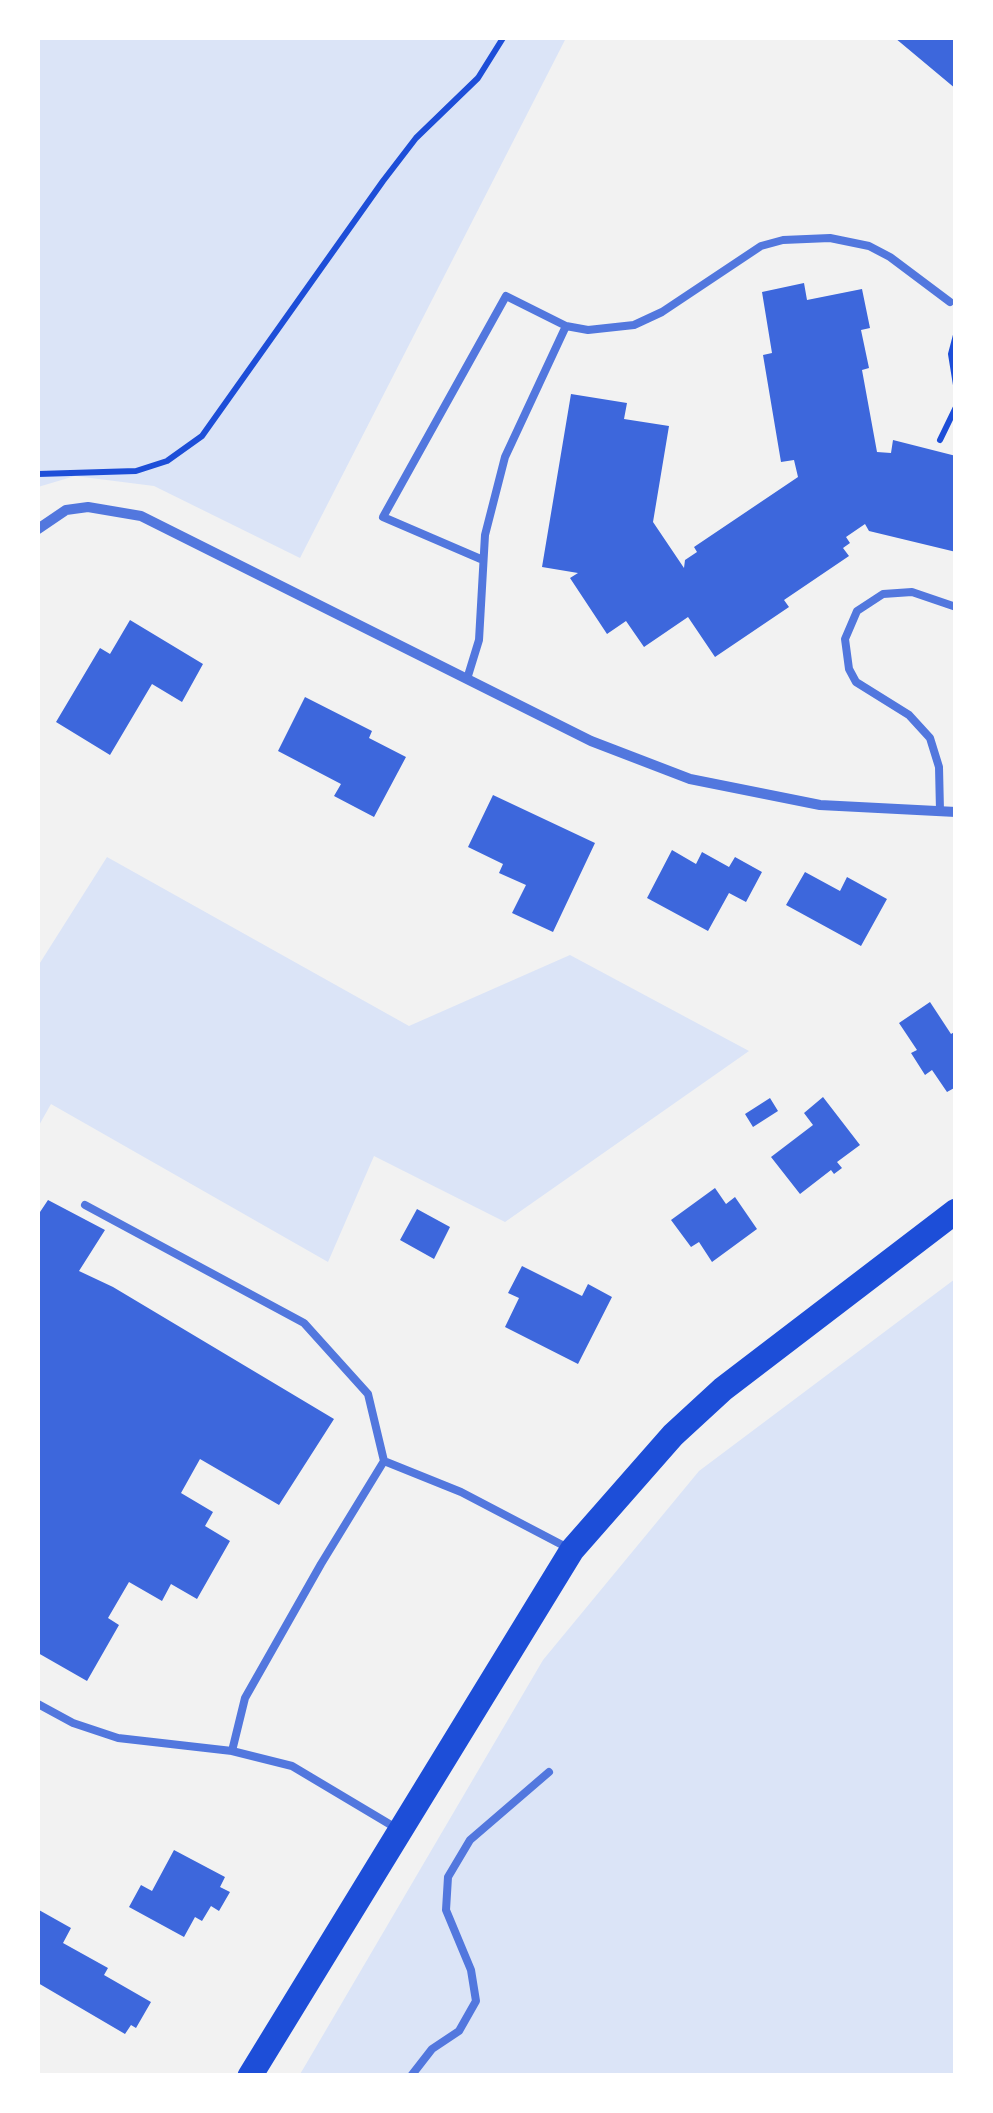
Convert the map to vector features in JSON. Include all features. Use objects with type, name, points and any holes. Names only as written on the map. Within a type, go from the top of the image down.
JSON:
[{"type":"main road","points":[[250,2076],[572,1550],[673,1435],[723,1389],[956,1211]]},
{"type":"street","points":[[38,530],[55,516],[77,508],[114,508],[140,516],[624,756],[726,789],[820,805],[956,812]]},
{"type":"lane","points":[[483,560],[384,517],[506,296],[566,326],[588,330],[634,325],[662,312],[761,246],[806,238],[869,246],[950,302]]},
{"type":"lane","points":[[467,679],[479,640],[483,560],[505,457],[566,326]]},
{"type":"lane","points":[[940,811],[939,767],[930,738],[909,715],[856,682],[849,669],[845,638],[858,611],[883,594],[912,592],[956,608]]},
{"type":"lane","points":[[85,1205],[304,1323],[368,1394],[384,1461],[245,1698],[232,1751]]},
{"type":"lane","points":[[384,1461],[461,1492],[572,1550]]},
{"type":"lane","points":[[38,1704],[95,1732],[232,1751],[292,1766],[398,1830]]},
{"type":"lane","points":[[412,2076],[432,2049],[459,2030],[476,2002],[471,1970],[446,1910],[448,1877],[470,1840],[549,1772]]},
{"type":"path","points":[[38,474],[136,471],[167,460],[202,436],[383,181],[416,138],[478,78],[504,38]]},
{"type":"path","points":[[956,335],[951,354],[956,385]]},
{"type":"path","points":[[940,440],[956,407]]},
{"type":"shaded area","points":[[38,38],[566,38],[300,558],[154,486],[75,476],[38,487]]},
{"type":"shaded area","points":[[107,857],[409,1026],[570,955],[749,1051],[505,1222],[374,1156],[328,1262],[51,1104],[38,1127],[38,966]]},
{"type":"shaded area","points":[[955,1279],[955,2075],[299,2076],[543,1660],[699,1471]]},
{"type":"building","points":[[895,38],[956,38],[956,89]]},
{"type":"building","points":[[804,283],[807,300],[862,289],[870,328],[861,330],[869,368],[862,370],[877,452],[891,453],[893,440],[956,456],[956,552],[869,531],[865,524],[846,537],[850,543],[843,548],[849,556],[784,600],[789,607],[715,657],[688,617],[644,647],[626,621],[607,634],[570,578],[578,573],[542,567],[571,394],[627,403],[624,419],[669,426],[653,522],[684,568],[685,560],[697,552],[694,547],[798,477],[794,460],[781,462],[763,355],[772,353],[762,292]]},
{"type":"building","points":[[130,620],[203,664],[182,702],[152,684],[110,755],[56,722],[100,648],[110,654]]},
{"type":"building","points":[[305,697],[372,731],[369,738],[406,757],[374,817],[334,796],[341,784],[278,751]]},
{"type":"building","points":[[493,795],[595,843],[553,932],[512,913],[526,885],[499,873],[503,864],[468,847]]},
{"type":"building","points":[[672,850],[696,864],[702,852],[729,867],[735,857],[762,872],[746,902],[729,893],[708,931],[647,898]]},
{"type":"building","points":[[805,872],[840,891],[847,877],[887,899],[861,946],[786,905]]},
{"type":"building","points":[[930,1002],[951,1034],[956,1031],[956,1087],[947,1092],[932,1070],[925,1075],[911,1053],[917,1050],[899,1023]]},
{"type":"building","points":[[823,1097],[860,1145],[837,1162],[842,1168],[834,1174],[831,1170],[800,1194],[771,1157],[813,1125],[804,1113]]},
{"type":"building","points":[[770,1098],[778,1111],[753,1127],[745,1114]]},
{"type":"building","points":[[715,1188],[726,1204],[735,1197],[757,1229],[712,1262],[699,1242],[691,1247],[671,1220]]},
{"type":"building","points":[[48,1200],[105,1230],[79,1271],[113,1287],[334,1419],[279,1505],[200,1459],[181,1493],[213,1512],[205,1526],[230,1541],[197,1599],[171,1584],[162,1601],[129,1582],[108,1618],[119,1625],[87,1681],[38,1653],[38,1215]]},
{"type":"building","points":[[417,1209],[450,1227],[434,1259],[400,1240]]},
{"type":"building","points":[[522,1266],[582,1296],[588,1284],[612,1297],[578,1364],[505,1327],[519,1298],[508,1293]]},
{"type":"building","points":[[174,1850],[225,1877],[220,1887],[230,1892],[219,1911],[211,1906],[202,1921],[195,1917],[184,1937],[129,1907],[141,1885],[152,1891]]},
{"type":"building","points":[[39,1910],[71,1928],[63,1943],[108,1968],[104,1975],[151,2002],[136,2028],[131,2025],[125,2034],[38,1983]]}]
